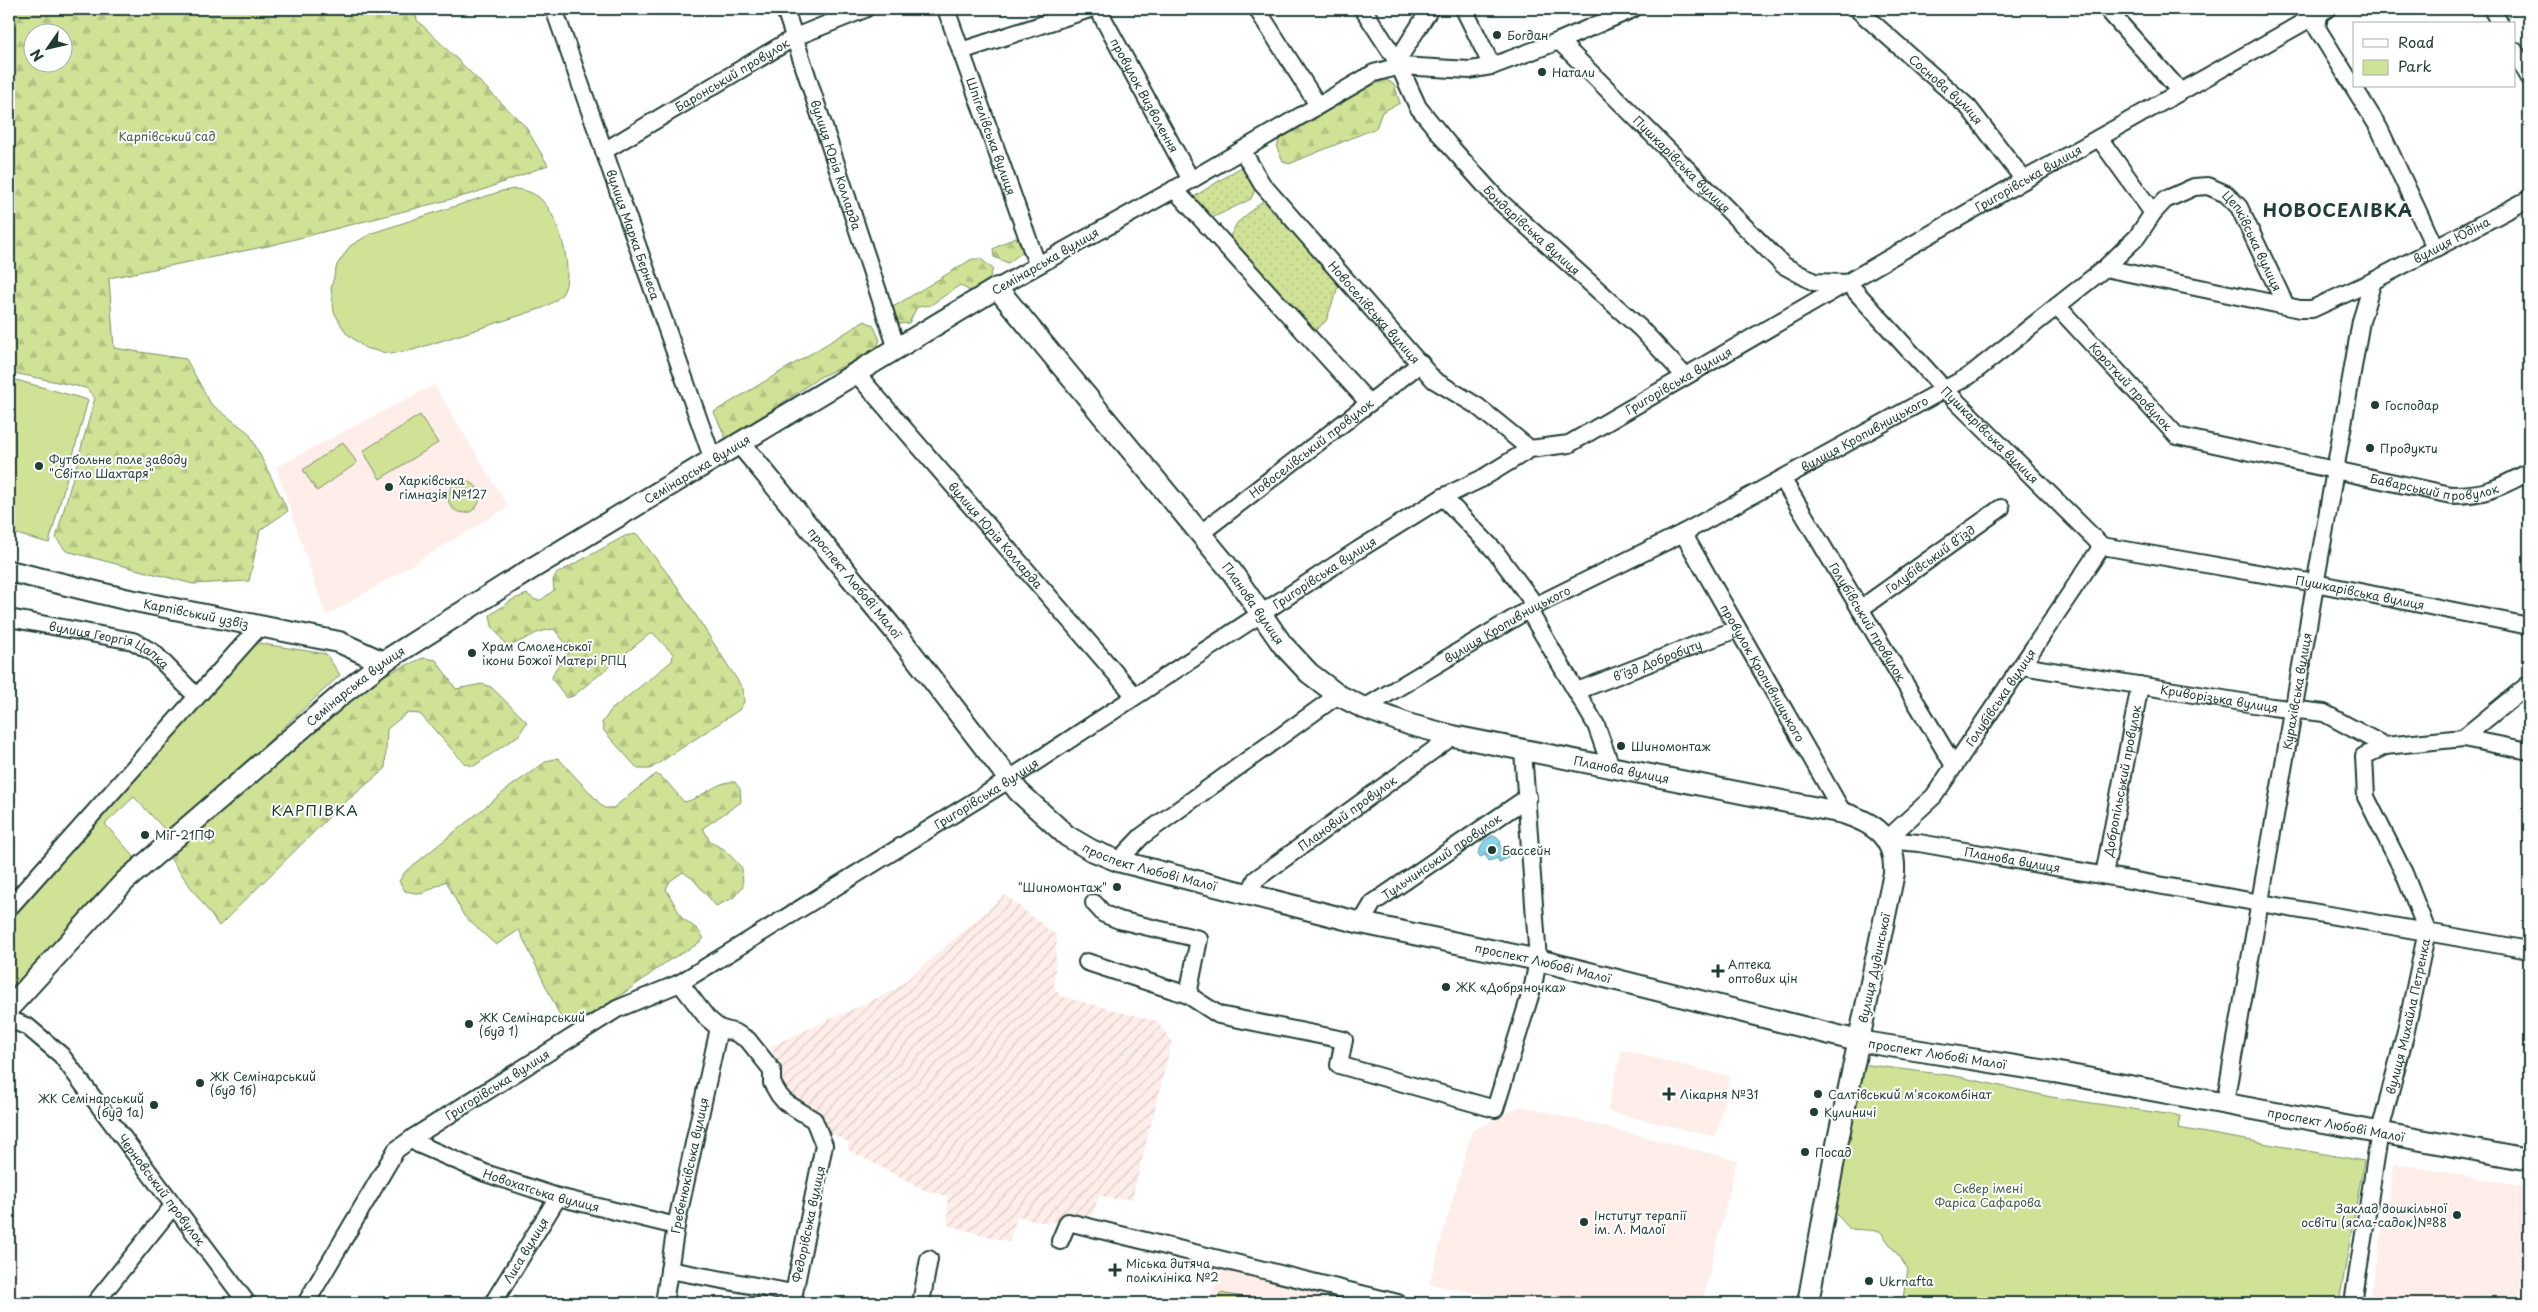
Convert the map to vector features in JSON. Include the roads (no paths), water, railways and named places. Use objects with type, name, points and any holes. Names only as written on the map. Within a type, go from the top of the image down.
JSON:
[{"type":"main road","name":"Семінарська вулиця","points":[[9,1008],[131,876],[328,705],[383,662],[531,569],[997,288]]},
{"type":"main road","name":"Планова вулиця","points":[[997,288],[1201,533],[1262,613],[1282,644],[1309,673],[1338,695],[1364,708],[1411,725],[1453,736],[1843,813],[1872,826],[1886,840]]},
{"type":"main road","name":"проспект Любові Малої","points":[[740,443],[894,630],[1008,780],[1037,810],[1067,836],[1091,850],[1118,861],[1361,923],[1538,960],[1858,1041],[2054,1072],[2529,1160]]},
{"type":"main road","name":"Карпівський узвіз","points":[[9,571],[125,599],[339,642],[383,662]]},
{"type":"main road","name":"вулиця Дудинської","points":[[1808,1303],[1858,1041],[1894,873],[1895,858],[1886,840]]},
{"type":"street","name":"вулиця Марка Бернеса","points":[[554,9],[713,460]]},
{"type":"street","name":"вулиця Юрія Колларда","points":[[785,9],[897,349]]},
{"type":"street","name":"Баронський провулок","points":[[604,151],[795,36],[865,9]]},
{"type":"street","name":"Шпігелівська вулиця","points":[[946,9],[1037,264]]},
{"type":"street","points":[[961,52],[1090,9]]},
{"type":"street","name":"провулок Визволення","points":[[1098,9],[1191,180]]},
{"type":"street","points":[[1257,9],[1318,105]]},
{"type":"street","name":"Бондарівська вулиця","points":[[1363,9],[1398,64],[1418,106],[1448,145],[1497,199],[1640,328],[1685,376]]},
{"type":"street","points":[[1398,64],[1430,9]]},
{"type":"street","points":[[1464,9],[1492,66]]},
{"type":"street","name":"Семінарська вулиця","points":[[997,288],[1037,264],[1191,180],[1374,73],[1398,64],[1470,70],[1492,66],[1559,41],[1633,9]]},
{"type":"street","name":"Соснова вулиця","points":[[1856,9],[1969,108],[2024,180]]},
{"type":"street","points":[[2107,9],[2180,91]]},
{"type":"street","points":[[2492,9],[2499,22]]},
{"type":"street","points":[[2322,10],[2317,28],[2353,86]]},
{"type":"street","name":"Григорівська вулиця","points":[[306,1303],[396,1150],[414,1137],[617,1009],[680,983],[1008,780],[1443,497],[1481,479],[1530,449],[1570,444],[2024,180],[2322,10]]},
{"type":"street","name":"Пушкарівська вулиця","points":[[1559,41],[1783,265],[1814,282],[1848,283],[1944,390],[2102,546],[2315,583],[2529,626]]},
{"type":"street","points":[[2516,54],[2529,77]]},
{"type":"street","points":[[2354,88],[2379,128],[2436,248]]},
{"type":"street","points":[[2100,138],[2152,213]]},
{"type":"street","name":"Новоселівська вулиця","points":[[1242,150],[1262,184],[1434,380],[1477,406],[1530,449]]},
{"type":"street","name":"вулиця Кропивницького","points":[[1364,708],[1531,608],[1683,533],[1783,480],[1919,402],[1969,376],[2104,268],[2137,237],[2152,213],[2165,200],[2194,187],[2208,186]]},
{"type":"street","name":"Цепківська вулиця","points":[[2208,186],[2226,194],[2238,208],[2286,306]]},
{"type":"street","points":[[1174,189],[1369,403]]},
{"type":"street","name":"вулиця Юдіна","points":[[2374,281],[2529,199]]},
{"type":"street","points":[[2104,268],[2286,306],[2312,309],[2374,281]]},
{"type":"street","name":"Курахівська вулиця","points":[[2225,1103],[2361,321],[2374,281]]},
{"type":"street","name":"Короткий провулок","points":[[2057,306],[2177,436],[2335,469]]},
{"type":"street","name":"Новоселівський провулок","points":[[1201,533],[1421,363]]},
{"type":"street","name":"вулиця Юрія Колларда","points":[[856,373],[1135,696]]},
{"type":"street","name":"Баварський провулок","points":[[2335,469],[2451,495],[2477,495],[2497,489],[2529,472]]},
{"type":"street","name":"Голубівський провулок","points":[[1783,480],[1953,764]]},
{"type":"street","points":[[1443,497],[1495,551],[1530,598],[1532,616],[1596,725],[1611,767]]},
{"type":"street","name":"Голубівський в’їзд","points":[[1860,609],[2001,508]]},
{"type":"street","name":"провулок Кропивницького","points":[[1683,533],[1843,813]]},
{"type":"street","name":"Голубівська вулиця","points":[[1886,840],[1934,796],[1953,764],[2022,666],[2102,546]]},
{"type":"street","name":"вулиця Георгія Цапка","points":[[9,618],[133,641],[154,653],[196,696]]},
{"type":"street","points":[[9,908],[259,627]]},
{"type":"street","name":"в'їзд Добробуту","points":[[1577,692],[1737,629]]},
{"type":"street","name":"Криворізька вулиця","points":[[2022,666],[2324,713],[2385,746]]},
{"type":"street","points":[[2463,738],[2529,684]]},
{"type":"street","name":"Добропільський провулок","points":[[2104,875],[2140,685]]},
{"type":"street","points":[[1118,861],[1142,836],[1338,695]]},
{"type":"street","name":"Плановий провулок","points":[[1249,895],[1256,879],[1453,736]]},
{"type":"street","points":[[2385,746],[2463,738],[2529,750]]},
{"type":"street","name":"вулиця Михайла Петренка","points":[[2353,1303],[2380,1131],[2405,1035],[2427,932],[2404,873],[2366,797],[2364,756],[2385,746]]},
{"type":"street","points":[[1087,962],[1188,995],[1219,1015],[1344,1040],[1339,1065],[1495,1109],[1533,986],[1538,960],[1528,797],[1523,751]]},
{"type":"street","name":"Тульчинський провулок","points":[[1361,923],[1373,903],[1528,797]]},
{"type":"street","name":"Планова вулиця","points":[[1886,840],[1919,843],[2529,950]]},
{"type":"street","points":[[1094,903],[1104,914],[1119,920],[1200,939],[1188,995]]},
{"type":"street","points":[[680,983],[707,1018],[719,1028]]},
{"type":"street","name":"Черновський провулок","points":[[9,1019],[28,1028],[61,1055],[247,1303]]},
{"type":"street","name":"Федорівська вулиця","points":[[719,1028],[736,1033],[748,1040],[772,1070],[772,1083],[779,1095],[785,1102],[814,1120],[824,1145],[793,1298]]},
{"type":"street","name":"Гребенюківська вулиця","points":[[664,1303],[676,1226],[719,1028]]},
{"type":"street","name":"Новохатська вулиця","points":[[414,1137],[418,1144],[485,1173],[558,1197],[676,1226]]},
{"type":"street","name":"Лиса вулиця","points":[[493,1303],[558,1197]]},
{"type":"street","points":[[95,1303],[173,1206]]},
{"type":"street","points":[[1060,1241],[1068,1222],[1398,1303]]},
{"type":"street","points":[[921,1303],[929,1259]]},
{"type":"street","points":[[669,1270],[793,1298]]},
{"type":"water","name":"Бассейн","points":[[1492,836],[1496,836],[1501,841],[1500,845],[1508,857],[1499,863],[1498,858],[1489,861],[1485,855],[1480,857],[1478,853],[1484,841]]},
{"type":"place","name":"Богдан","points":[[1497,35]]},
{"type":"place","name":"Натали","points":[[1542,72]]},
{"type":"place","name":"Господар","points":[[2375,405]]},
{"type":"place","name":"Продукти","points":[[2370,448]]},
{"type":"place","name":"Футбольне поле заводу \"Світло Шахтаря\"","points":[[39,466]]},
{"type":"place","name":"Харківська гімназія №127","points":[[389,487]]},
{"type":"place","name":"Храм Смоленської ікони Божої Матері РПЦ","points":[[472,653]]},
{"type":"place","name":"Шиномонтаж","points":[[1621,746]]},
{"type":"place","name":"МіГ-21ПФ","points":[[145,835]]},
{"type":"place","name":"Бассейн","points":[[1492,850]]},
{"type":"place","name":"\"Шиномонтаж\"","points":[[1117,887]]},
{"type":"place","name":"Аптека оптових цін","points":[[1718,971]]},
{"type":"place","name":"ЖК «Добряночка»","points":[[1446,987]]},
{"type":"place","name":"ЖК Семінарський (буд 1)","points":[[469,1024]]},
{"type":"place","name":"ЖК Семінарський (буд 1б)","points":[[200,1083]]},
{"type":"place","name":"Лікарня №31","points":[[1669,1094]]},
{"type":"place","name":"Салтівський м'ясокомбінат","points":[[1818,1094]]},
{"type":"place","name":"ЖК Семінарський (буд 1а)","points":[[154,1105]]},
{"type":"place","name":"Кулиничі","points":[[1814,1112]]},
{"type":"place","name":"Посад","points":[[1805,1152]]},
{"type":"place","name":"Заклад дошкільної освіти (ясла-садок)№88","points":[[2457,1215]]},
{"type":"place","name":"Інститут терапії ім. Л. Малої","points":[[1584,1222]]},
{"type":"place","name":"Міська дитяча поліклініка №2","points":[[1115,1270]]},
{"type":"place","name":"Ukrnafta","points":[[1869,1281]]},
{"type":"district","name":"НОВОСЕЛІВКА","points":[[2338,209]]},
{"type":"district","name":"КАРПІВКА","points":[[315,809]]},
{"type":"park label","name":"Карпівський сад","points":[[167,136]]},
{"type":"park label","name":"Сквер імені Фаріса Сафарова","points":[[1988,1195]]}]
